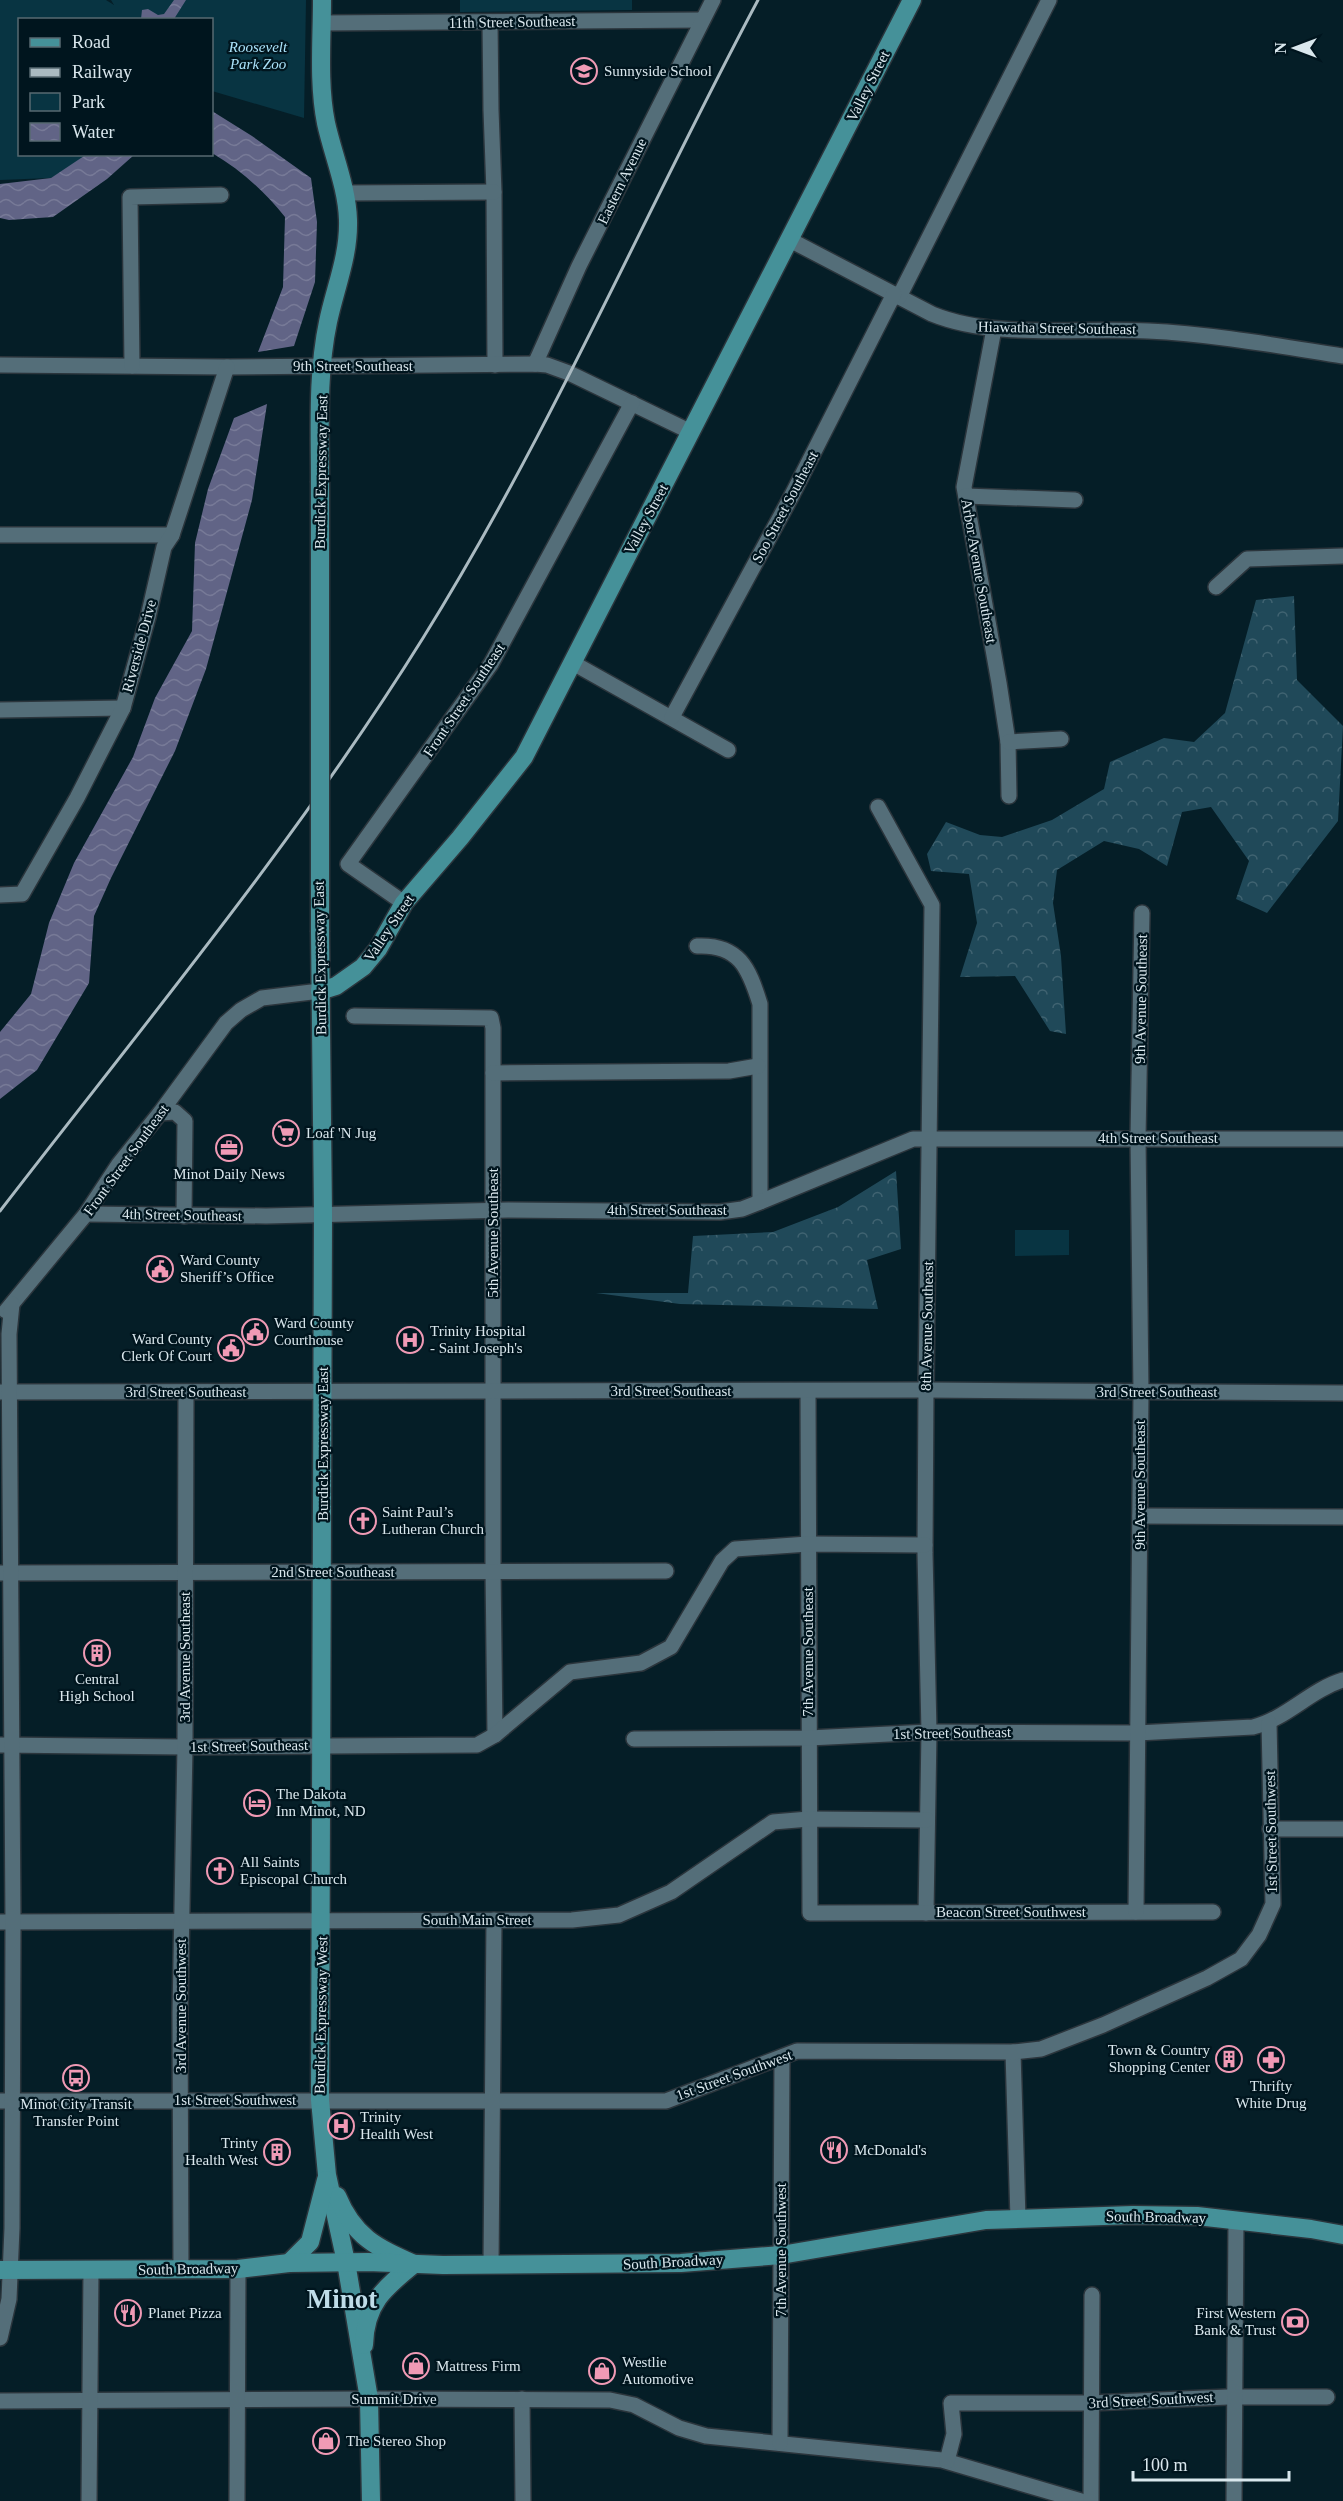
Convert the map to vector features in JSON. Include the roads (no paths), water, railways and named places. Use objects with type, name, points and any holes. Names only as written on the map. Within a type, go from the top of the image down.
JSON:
[{"type":"main road","name":"Burdick Expressway East","points":[[322,0],[322,87],[326,121],[348,219],[346,255],[328,322],[322,366],[320,481],[320,991],[323,1214],[322,1921]]},
{"type":"main road","name":"Valley Street","points":[[320,991],[346,980],[363,967],[378,950],[404,903],[460,838],[524,757],[912,0]]},
{"type":"main road","name":"Burdick Expressway West","points":[[322,1921],[320,2100],[327,2175],[346,2262],[369,2399],[371,2501]]},
{"type":"main road","points":[[289,2263],[310,2242],[327,2175]]},
{"type":"main road","points":[[327,2175],[351,2223],[361,2235],[382,2250],[414,2264],[383,2289],[377,2298],[364,2338],[363,2359]]},
{"type":"main road","name":"South Broadway","points":[[5,2270],[238,2270],[289,2263],[346,2262],[443,2265],[681,2263],[781,2255],[986,2220],[1133,2215],[1197,2216],[1343,2235]]},
{"type":"street","name":"Eastern Avenue","points":[[535,364],[579,266],[713,0]]},
{"type":"street","name":"Soo Street Southeast","points":[[672,717],[897,296],[1050,0]]},
{"type":"street","name":"11th Street Southeast","points":[[322,23],[702,20]]},
{"type":"street","points":[[490,22],[495,365]]},
{"type":"street","points":[[344,193],[494,192]]},
{"type":"street","points":[[132,366],[130,197],[221,195]]},
{"type":"street","name":"Hiawatha Street Southeast","points":[[790,240],[897,296],[955,323],[994,329],[1148,331],[1189,334],[1343,356]]},
{"type":"street","name":"Arbor Avenue Southeast","points":[[994,329],[964,487],[1008,742],[1009,795]]},
{"type":"street","name":"9th Street Southeast","points":[[0,365],[227,367],[535,364],[562,370],[691,432]]},
{"type":"street","name":"Riverside Drive","points":[[3,895],[22,894],[77,798],[123,708],[164,547],[172,535],[227,367]]},
{"type":"street","name":"Front Street Southeast","points":[[404,903],[348,864],[491,664],[632,403]]},
{"type":"street","points":[[966,496],[1074,500]]},
{"type":"street","points":[[0,535],[172,535]]},
{"type":"street","points":[[1216,587],[1247,559],[1343,556]]},
{"type":"street","points":[[573,663],[728,750]]},
{"type":"street","points":[[0,710],[123,708]]},
{"type":"street","points":[[1008,742],[1061,739]]},
{"type":"street","name":"8th Avenue Southeast","points":[[878,807],[932,906],[927,1138],[926,1912]]},
{"type":"street","name":"9th Avenue Southeast","points":[[1136,1912],[1141,1392],[1138,1138],[1142,913]]},
{"type":"street","points":[[697,946],[713,945],[732,952],[751,973],[760,1004],[758,1066],[760,1202]]},
{"type":"street","name":"Front Street Southeast","points":[[0,1319],[86,1214],[118,1164],[160,1113],[226,1023],[252,1003],[272,996],[320,991]]},
{"type":"street","name":"5th Avenue Southeast","points":[[354,1016],[491,1018],[493,1029],[495,1735]]},
{"type":"street","points":[[493,1073],[729,1071],[758,1066]]},
{"type":"street","points":[[160,1113],[175,1112],[185,1121],[184,1216]]},
{"type":"street","name":"4th Street Southeast","points":[[86,1214],[184,1216],[492,1210],[720,1212],[742,1209],[913,1139],[1343,1139]]},
{"type":"street","points":[[0,2338],[9,2299],[5,2270],[5,1392],[12,1304]]},
{"type":"street","name":"3rd Street Southeast","points":[[5,1392],[926,1390],[1343,1393]]},
{"type":"street","name":"7th Avenue Southeast","points":[[808,1391],[810,1913]]},
{"type":"street","name":"3rd Avenue Southeast","points":[[181,1922],[185,1747],[186,1393]]},
{"type":"street","points":[[1140,1516],[1343,1517]]},
{"type":"street","points":[[808,1544],[925,1545]]},
{"type":"street","name":"1st Street Southeast","points":[[6,1745],[185,1747],[477,1745],[495,1735],[570,1672],[641,1663],[671,1647],[722,1561],[735,1549],[808,1544]]},
{"type":"street","name":"2nd Street Southeast","points":[[5,1573],[666,1571]]},
{"type":"street","points":[[1269,1724],[1330,1684],[1343,1680]]},
{"type":"street","name":"1st Street Southeast","points":[[634,1739],[809,1738],[928,1732],[1137,1733],[1252,1727],[1269,1724]]},
{"type":"street","name":"1st Street Southwest","points":[[6,2101],[666,2101],[798,2051],[1013,2052],[1041,2049],[1102,2025],[1207,1978],[1241,1959],[1259,1935],[1273,1904],[1269,1724]]},
{"type":"street","name":"South Main Street","points":[[6,1922],[572,1920],[620,1915],[671,1892],[773,1822],[809,1819],[927,1820]]},
{"type":"street","points":[[1270,1829],[1343,1829]]},
{"type":"street","name":"Beacon Street Southwest","points":[[810,1913],[1212,1912]]},
{"type":"street","points":[[491,2265],[494,1920]]},
{"type":"street","name":"3rd Avenue Southwest","points":[[181,1922],[181,2270]]},
{"type":"street","points":[[1013,2052],[1018,2219]]},
{"type":"street","name":"7th Avenue Southwest","points":[[780,2443],[782,2057]]},
{"type":"street","points":[[1234,2501],[1236,2220]]},
{"type":"street","points":[[237,2501],[238,2270]]},
{"type":"street","points":[[89,2501],[91,2271]]},
{"type":"street","points":[[1091,2501],[1092,2295]]},
{"type":"street","name":"3rd Street Southwest","points":[[948,2461],[954,2434],[951,2403],[1091,2403],[1235,2397],[1327,2397]]},
{"type":"street","points":[[522,2399],[523,2501]]},
{"type":"street","name":"Summit Drive","points":[[0,2401],[522,2399],[622,2402],[634,2405],[679,2428],[706,2436],[948,2461],[1081,2501]]},
{"type":"water","points":[[174,0],[186,0],[175,18],[141,18],[142,10],[148,9],[158,15],[164,14]]},
{"type":"water","points":[[213,112],[311,178],[317,222],[315,282],[294,346],[258,352],[283,287],[285,217],[269,198],[233,167],[213,154]]},
{"type":"water","points":[[84,156],[133,156],[107,179],[53,217],[9,220],[0,218],[0,184],[51,178]]},
{"type":"water","points":[[267,404],[252,500],[206,669],[175,751],[94,916],[89,983],[37,1070],[0,1099],[0,1032],[31,994],[49,923],[74,863],[133,757],[155,698],[192,631],[195,543],[208,489],[234,418]]},
{"type":"railway","points":[[0,1211],[165,1000],[272,858],[325,786],[423,638],[513,482],[758,0]]},
{"type":"place","name":"Sunnyside School","points":[[584,71]]},
{"type":"place","name":"Loaf 'N Jug","points":[[286,1133]]},
{"type":"place","name":"Minot Daily News","points":[[229,1148]]},
{"type":"place","name":"Ward County Sheriff’s Office","points":[[160,1269]]},
{"type":"place","name":"Ward County Courthouse","points":[[255,1332]]},
{"type":"place","name":"Trinity Hospital - Saint Joseph's","points":[[410,1340]]},
{"type":"place","name":"Ward County Clerk Of Court","points":[[231,1348]]},
{"type":"place","name":"Saint Paul’s Lutheran Church","points":[[363,1521]]},
{"type":"place","name":"Central High School","points":[[97,1653]]},
{"type":"place","name":"The Dakota Inn Minot, ND","points":[[257,1803]]},
{"type":"place","name":"All Saints Episcopal Church","points":[[220,1871]]},
{"type":"place","name":"Town & Country Shopping Center","points":[[1229,2059]]},
{"type":"place","name":"Thrifty White Drug","points":[[1271,2060]]},
{"type":"place","name":"Minot City Transit Transfer Point","points":[[76,2078]]},
{"type":"place","name":"Trinity Health West","points":[[341,2126]]},
{"type":"place","name":"McDonald's","points":[[834,2150]]},
{"type":"place","name":"Trinty Health West","points":[[277,2152]]},
{"type":"place","name":"Planet Pizza","points":[[128,2313]]},
{"type":"place","name":"First Western Bank & Trust","points":[[1295,2322]]},
{"type":"place","name":"Mattress Firm","points":[[416,2366]]},
{"type":"place","name":"Westlie Automotive","points":[[602,2371]]},
{"type":"place","name":"The Stereo Shop","points":[[326,2441]]},
{"type":"district","name":"Minot","points":[[342,2299]]},
{"type":"park label","name":"Roosevelt Park Zoo","points":[[258,56]]}]
